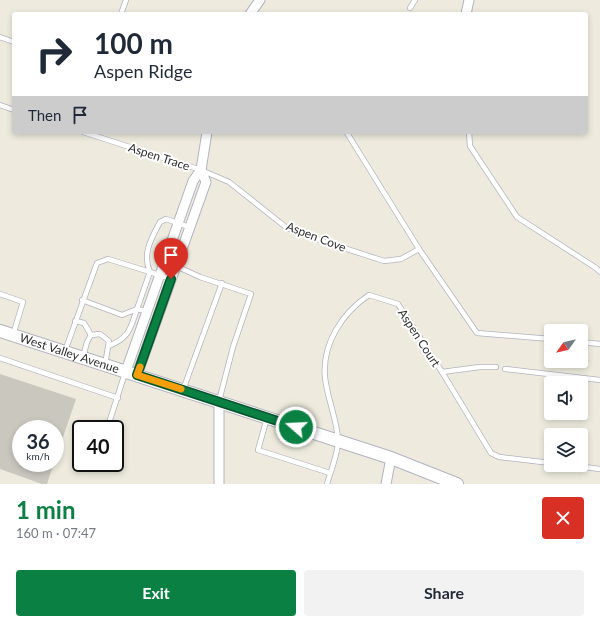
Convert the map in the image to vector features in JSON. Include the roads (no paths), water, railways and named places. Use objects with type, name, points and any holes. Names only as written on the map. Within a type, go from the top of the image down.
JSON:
[{"type":"street","points":[[251,12],[260,0]]},
{"type":"street","points":[[466,12],[469,0]]},
{"type":"street","points":[[131,373],[142,310],[160,275],[193,181],[201,170],[207,134]]},
{"type":"street","points":[[131,373],[171,279],[206,182],[201,170]]},
{"type":"street","points":[[185,203],[196,208]]},
{"type":"street","points":[[164,262],[176,266]]},
{"type":"street","name":"West Valley Avenue","points":[[0,331],[220,401],[391,458],[457,484]]},
{"type":"street","points":[[219,484],[220,401]]},
{"type":"street","points":[[386,484],[391,458]]},
{"type":"lane","points":[[122,12],[126,0]]},
{"type":"lane","points":[[410,8],[415,0]]},
{"type":"lane","points":[[0,37],[12,41]]},
{"type":"lane","points":[[0,105],[12,109]]},
{"type":"lane","name":"Aspen Trace","points":[[93,134],[201,170]]},
{"type":"lane","points":[[347,134],[419,249],[477,333],[544,338]]},
{"type":"lane","points":[[469,134],[470,146],[517,217],[600,272]]},
{"type":"lane","name":"Aspen Cove","points":[[201,170],[229,182],[287,228],[310,237],[384,261],[401,259],[419,249]]},
{"type":"lane","points":[[109,346],[121,341],[128,334],[142,310],[150,272],[145,256],[160,222],[166,219],[190,227]]},
{"type":"lane","points":[[65,352],[82,300],[97,263],[108,259],[171,279]]},
{"type":"lane","points":[[176,266],[252,294],[233,347],[220,401]]},
{"type":"lane","points":[[183,390],[222,283]]},
{"type":"lane","points":[[0,294],[23,302],[13,335]]},
{"type":"lane","name":"Aspen Court","points":[[338,441],[325,376],[327,353],[338,323],[358,302],[369,295],[398,304],[442,372],[491,453],[499,457],[544,462]]},
{"type":"lane","points":[[82,300],[122,315],[142,310]]},
{"type":"lane","points":[[75,321],[84,324],[90,335]]},
{"type":"lane","points":[[90,335],[100,334],[109,341],[105,365]]},
{"type":"lane","points":[[83,358],[90,335]]},
{"type":"lane","points":[[588,343],[600,344]]},
{"type":"lane","points":[[0,358],[118,398]]},
{"type":"lane","name":"Aspen Court","points":[[442,372],[480,367],[496,367]]},
{"type":"lane","points":[[505,369],[600,380]]},
{"type":"lane","points":[[110,420],[118,398],[131,373]]},
{"type":"lane","points":[[267,417],[258,450],[330,473]]},
{"type":"lane","points":[[327,484],[338,441]]},
{"type":"lane","points":[[588,467],[600,469]]}]
